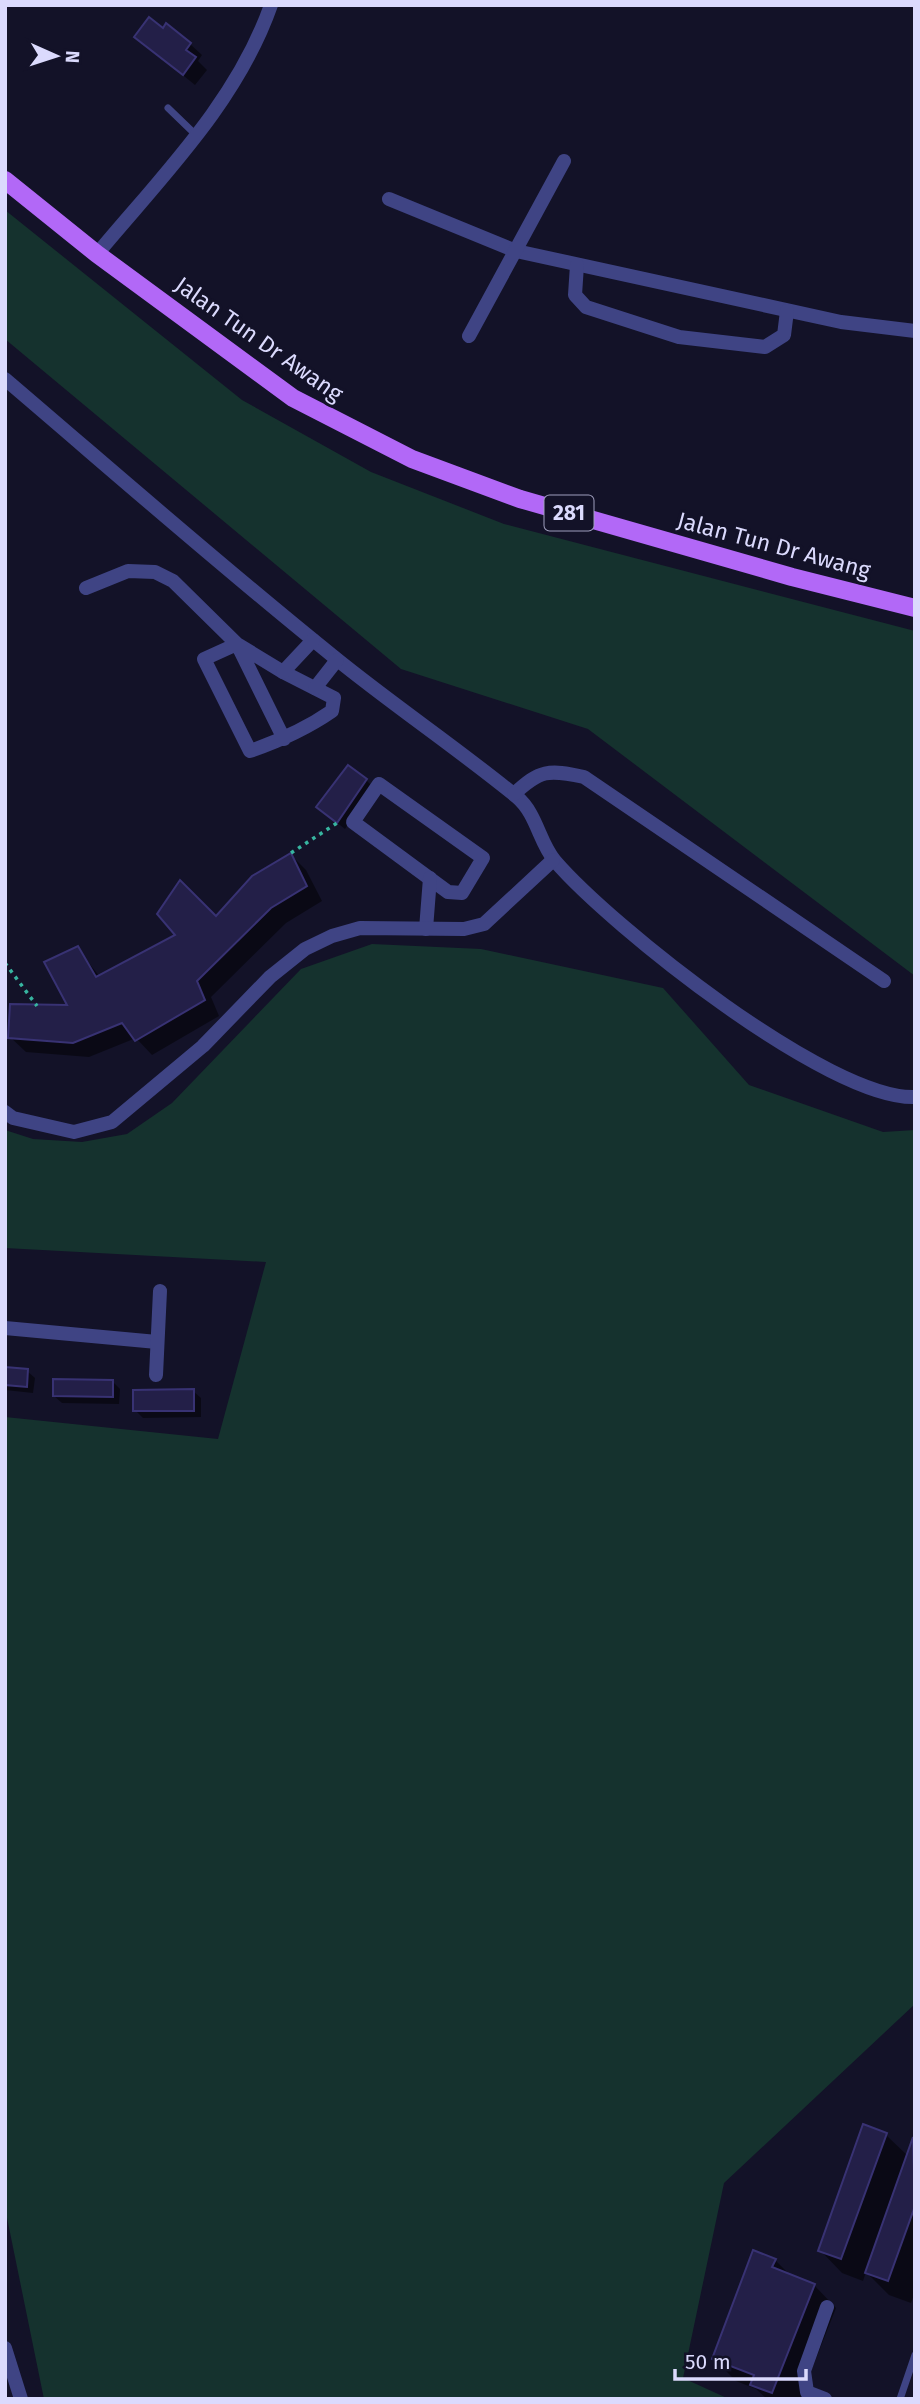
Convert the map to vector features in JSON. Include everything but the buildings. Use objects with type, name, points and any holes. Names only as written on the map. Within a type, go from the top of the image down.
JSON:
[{"type":"main road","name":"Jalan Tun Dr Awang","points":[[5,180],[97,254],[293,398],[412,459],[520,499],[792,577],[915,608]]},
{"type":"street","points":[[97,254],[197,135],[257,44],[271,5]]},
{"type":"street","points":[[469,336],[565,161]]},
{"type":"street","points":[[389,199],[516,251],[841,322],[915,331]]},
{"type":"street","points":[[577,265],[575,295],[586,307],[679,337],[765,347],[784,335],[787,311]]},
{"type":"street","points":[[5,379],[337,660],[526,804],[553,860],[628,931],[717,1000],[821,1068],[869,1088],[915,1097]]},
{"type":"street","points":[[86,588],[128,571],[155,572],[173,581],[237,644],[334,698],[331,711],[284,739],[250,751],[204,659],[237,644]]},
{"type":"street","points":[[283,672],[313,640]]},
{"type":"street","points":[[237,644],[284,739]]},
{"type":"street","points":[[315,688],[337,660]]},
{"type":"street","points":[[514,794],[535,775],[553,772],[584,777],[884,981]]},
{"type":"street","points":[[379,784],[483,858],[462,893],[447,892],[429,878],[353,822],[379,784]]},
{"type":"street","points":[[5,1112],[13,1118],[74,1132],[112,1122],[203,1045],[270,977],[305,949],[332,936],[360,928],[464,929],[484,924],[553,860]]},
{"type":"street","points":[[426,929],[429,878]]},
{"type":"street","points":[[156,1375],[160,1292]]},
{"type":"street","points":[[5,1328],[157,1342]]},
{"type":"street","points":[[825,2399],[807,2392],[804,2371],[828,2307]]},
{"type":"street","points":[[5,2348],[21,2399]]},
{"type":"lane","points":[[168,108],[197,135]]},
{"type":"lane","points":[[900,2399],[915,2356]]},
{"type":"path","points":[[291,853],[337,823]]},
{"type":"path","points":[[5,963],[37,1006]]},
{"type":"green space","points":[[5,210],[242,400],[371,472],[504,524],[915,631],[915,976],[588,729],[401,669],[5,339]]},
{"type":"green space","points":[[372,944],[481,949],[663,988],[749,1085],[883,1132],[915,1130],[915,2004],[724,2183],[683,2378],[729,2399],[44,2399],[5,2208],[5,1417],[218,1439],[266,1262],[5,1248],[5,1130],[33,1139],[82,1142],[127,1134],[172,1103],[301,969]]}]
